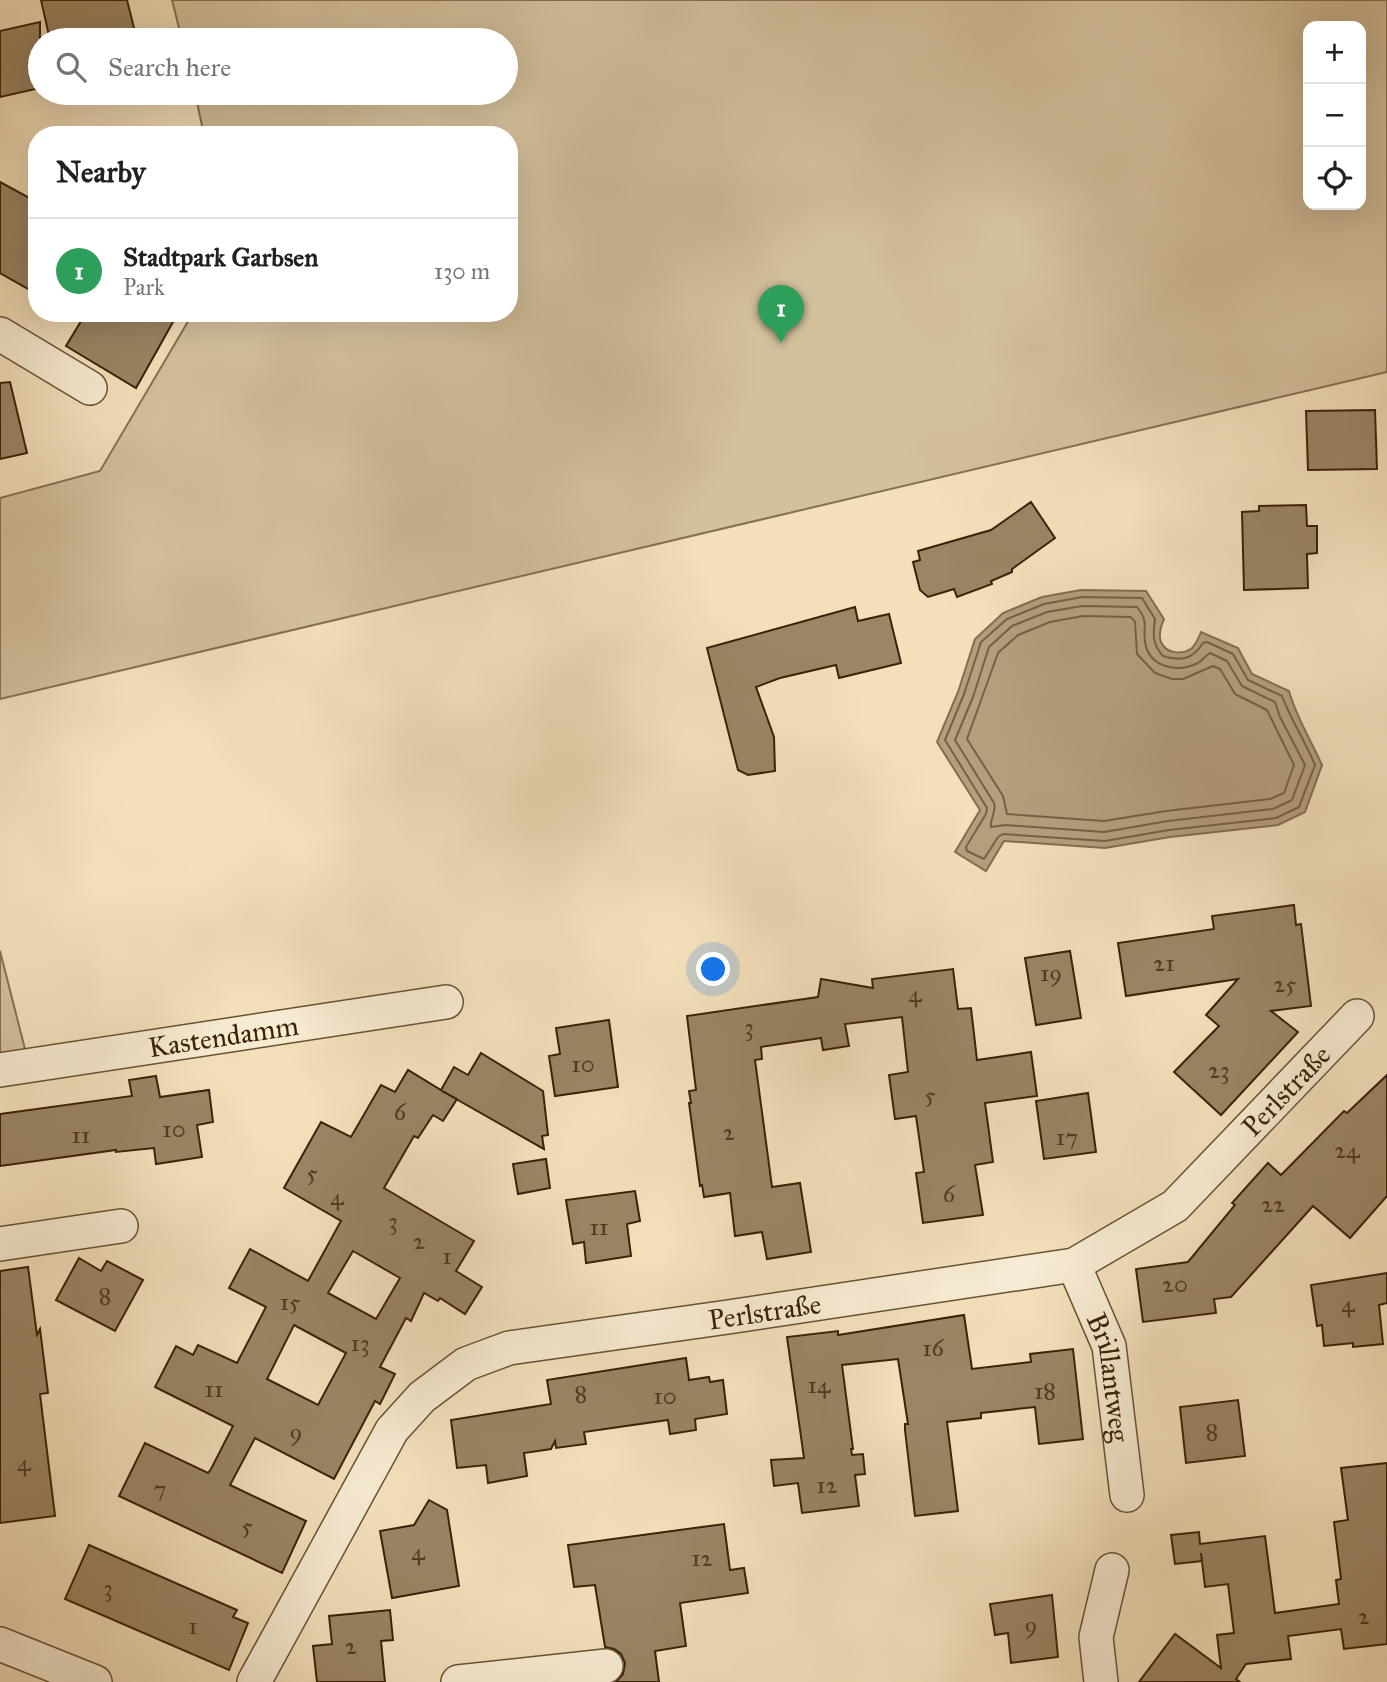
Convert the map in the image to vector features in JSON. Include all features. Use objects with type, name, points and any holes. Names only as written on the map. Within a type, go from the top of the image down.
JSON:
[{"type":"street","points":[[0,334],[90,388]]},
{"type":"street","name":"Kastendamm","points":[[0,1070],[446,1002]]},
{"type":"street","name":"Perlstraße","points":[[254,1682],[392,1430],[422,1397],[466,1364],[509,1348],[1074,1265],[1175,1206],[1357,1016]]},
{"type":"street","points":[[0,1244],[121,1226]]},
{"type":"street","name":"Brillantweg","points":[[1074,1265],[1109,1346],[1127,1495]]},
{"type":"street","points":[[1101,1682],[1096,1637],[1112,1570]]},
{"type":"street","points":[[0,1644],[95,1682]]},
{"type":"street","points":[[458,1682],[606,1666]]},
{"type":"shaded area","points":[[172,0],[1387,0],[1387,372],[0,699],[0,498],[100,471],[188,322],[518,322],[518,126],[202,126],[198,105],[518,105],[518,28],[179,28]]},
{"type":"shaded area","points":[[0,951],[27,1057],[0,1061]]},
{"type":"water","points":[[1081,590],[1146,591],[1164,619],[1160,636],[1167,649],[1180,652],[1192,648],[1201,632],[1238,648],[1252,674],[1289,691],[1322,765],[1305,812],[1278,825],[1170,837],[1105,848],[1004,841],[986,871],[955,852],[980,810],[937,742],[958,692],[975,639],[1003,613],[1042,597]]},
{"type":"building","points":[[41,0],[127,0],[134,28],[47,28]]},
{"type":"building","points":[[40,22],[40,28],[28,28],[28,91],[0,97],[0,31]]},
{"type":"building","points":[[0,182],[28,197],[28,289],[0,273]]},
{"type":"building","points":[[81,322],[173,322],[136,388],[66,346]]},
{"type":"building","points":[[10,382],[27,453],[0,459],[0,383]]},
{"type":"building","points":[[1375,410],[1377,469],[1308,470],[1306,411]]},
{"type":"building","points":[[1031,502],[1055,538],[1012,569],[1012,572],[991,581],[992,584],[957,597],[954,589],[928,597],[920,590],[913,562],[920,560],[918,551],[991,530]]},
{"type":"building","points":[[1306,505],[1307,526],[1317,526],[1317,553],[1307,554],[1308,588],[1244,590],[1242,512],[1259,511],[1259,506]]},
{"type":"building","points":[[855,607],[858,621],[889,614],[901,663],[839,678],[836,665],[780,678],[756,687],[774,737],[775,771],[748,775],[738,770],[707,648]]},
{"type":"building","points":[[1294,905],[1296,925],[1301,924],[1311,1006],[1271,1011],[1298,1032],[1221,1115],[1174,1072],[1219,1026],[1206,1015],[1238,979],[1126,996],[1118,943],[1214,929],[1212,916]]},
{"type":"building","points":[[1070,951],[1081,1018],[1036,1025],[1025,958]]},
{"type":"building","points":[[953,969],[958,1009],[971,1008],[977,1060],[1031,1052],[1037,1096],[985,1103],[993,1162],[975,1165],[983,1215],[923,1223],[916,1173],[924,1172],[916,1116],[895,1119],[889,1075],[908,1072],[902,1017],[845,1024],[849,1046],[823,1050],[821,1038],[761,1047],[762,1059],[755,1060],[772,1187],[800,1183],[811,1252],[767,1259],[762,1232],[735,1236],[730,1193],[704,1197],[702,1185],[700,1186],[689,1103],[689,1091],[696,1090],[687,1016],[818,997],[821,979],[873,988],[872,979]]},
{"type":"building","points":[[609,1020],[618,1087],[555,1096],[549,1056],[560,1054],[556,1028]]},
{"type":"building","points":[[481,1053],[543,1091],[548,1135],[542,1136],[544,1149],[457,1099],[443,1121],[433,1115],[418,1138],[414,1136],[384,1188],[474,1241],[456,1271],[482,1287],[465,1314],[440,1298],[438,1301],[424,1293],[411,1321],[406,1318],[380,1367],[395,1374],[380,1404],[375,1401],[334,1479],[255,1438],[230,1485],[306,1521],[282,1573],[119,1496],[145,1443],[208,1473],[211,1469],[233,1426],[155,1387],[176,1346],[193,1355],[198,1345],[237,1363],[266,1307],[229,1288],[250,1249],[308,1281],[341,1221],[284,1188],[321,1122],[351,1137],[381,1085],[395,1092],[408,1070],[441,1090],[454,1067],[468,1075]],"holes":[[[353,1251],[400,1278],[376,1319],[328,1293]],[[294,1325],[346,1353],[318,1405],[267,1379]]]},
{"type":"building","points":[[1387,1075],[1387,1196],[1350,1238],[1313,1206],[1231,1297],[1214,1299],[1216,1313],[1143,1322],[1136,1269],[1188,1262],[1235,1205],[1232,1203],[1268,1163],[1281,1175],[1344,1111],[1347,1113]]},
{"type":"building","points":[[156,1076],[160,1097],[209,1090],[213,1122],[197,1125],[202,1157],[156,1164],[154,1148],[116,1150],[0,1166],[0,1114],[132,1096],[129,1080]]},
{"type":"building","points":[[1088,1093],[1096,1152],[1044,1159],[1036,1101]]},
{"type":"building","points":[[546,1159],[550,1188],[518,1194],[513,1164]]},
{"type":"building","points":[[635,1191],[640,1221],[627,1224],[631,1256],[586,1263],[584,1242],[573,1244],[566,1200]]},
{"type":"building","points":[[79,1258],[101,1271],[107,1261],[143,1280],[115,1331],[56,1300]]},
{"type":"building","points":[[28,1267],[37,1335],[40,1329],[48,1393],[40,1394],[55,1516],[0,1523],[0,1271]]},
{"type":"building","points":[[1387,1273],[1387,1303],[1379,1305],[1383,1344],[1324,1346],[1322,1325],[1317,1326],[1311,1285]]},
{"type":"building","points":[[964,1315],[972,1369],[1031,1362],[1030,1354],[1073,1349],[1083,1439],[1039,1444],[1035,1407],[981,1413],[981,1418],[947,1422],[958,1511],[915,1516],[905,1430],[905,1424],[908,1424],[898,1359],[842,1365],[852,1455],[863,1454],[865,1474],[855,1475],[859,1506],[802,1513],[798,1483],[774,1486],[771,1460],[804,1458],[787,1337],[838,1331],[838,1335]]},
{"type":"building","points":[[686,1358],[689,1380],[709,1377],[710,1382],[723,1380],[727,1414],[695,1419],[696,1430],[670,1434],[668,1420],[584,1432],[586,1444],[556,1448],[555,1441],[551,1449],[524,1453],[527,1476],[488,1483],[486,1465],[457,1468],[451,1420],[551,1404],[547,1380]]},
{"type":"building","points":[[1238,1400],[1245,1456],[1186,1463],[1180,1407]]},
{"type":"building","points":[[1387,1463],[1387,1644],[1344,1649],[1341,1629],[1288,1636],[1291,1659],[1246,1664],[1236,1679],[1240,1682],[1139,1682],[1175,1634],[1221,1668],[1217,1635],[1234,1633],[1228,1584],[1205,1587],[1202,1561],[1175,1564],[1171,1535],[1199,1532],[1200,1544],[1265,1536],[1275,1613],[1339,1604],[1336,1580],[1341,1579],[1334,1522],[1348,1520],[1341,1468]]},
{"type":"building","points":[[429,1500],[447,1510],[459,1586],[392,1598],[380,1531],[414,1525]]},
{"type":"building","points":[[724,1524],[730,1570],[744,1568],[748,1593],[680,1603],[686,1646],[655,1651],[659,1682],[616,1682],[623,1674],[625,1663],[621,1654],[605,1647],[595,1585],[574,1587],[568,1545]]},
{"type":"building","points":[[89,1545],[237,1610],[233,1617],[248,1623],[229,1670],[65,1599]]},
{"type":"building","points":[[1052,1595],[1058,1657],[1011,1663],[1008,1633],[995,1635],[990,1604]]},
{"type":"building","points":[[390,1610],[393,1640],[381,1641],[385,1682],[317,1682],[313,1646],[332,1644],[329,1616]]},
{"type":"place","name":"Stadtpark Garbsen","points":[[781,343]]}]
